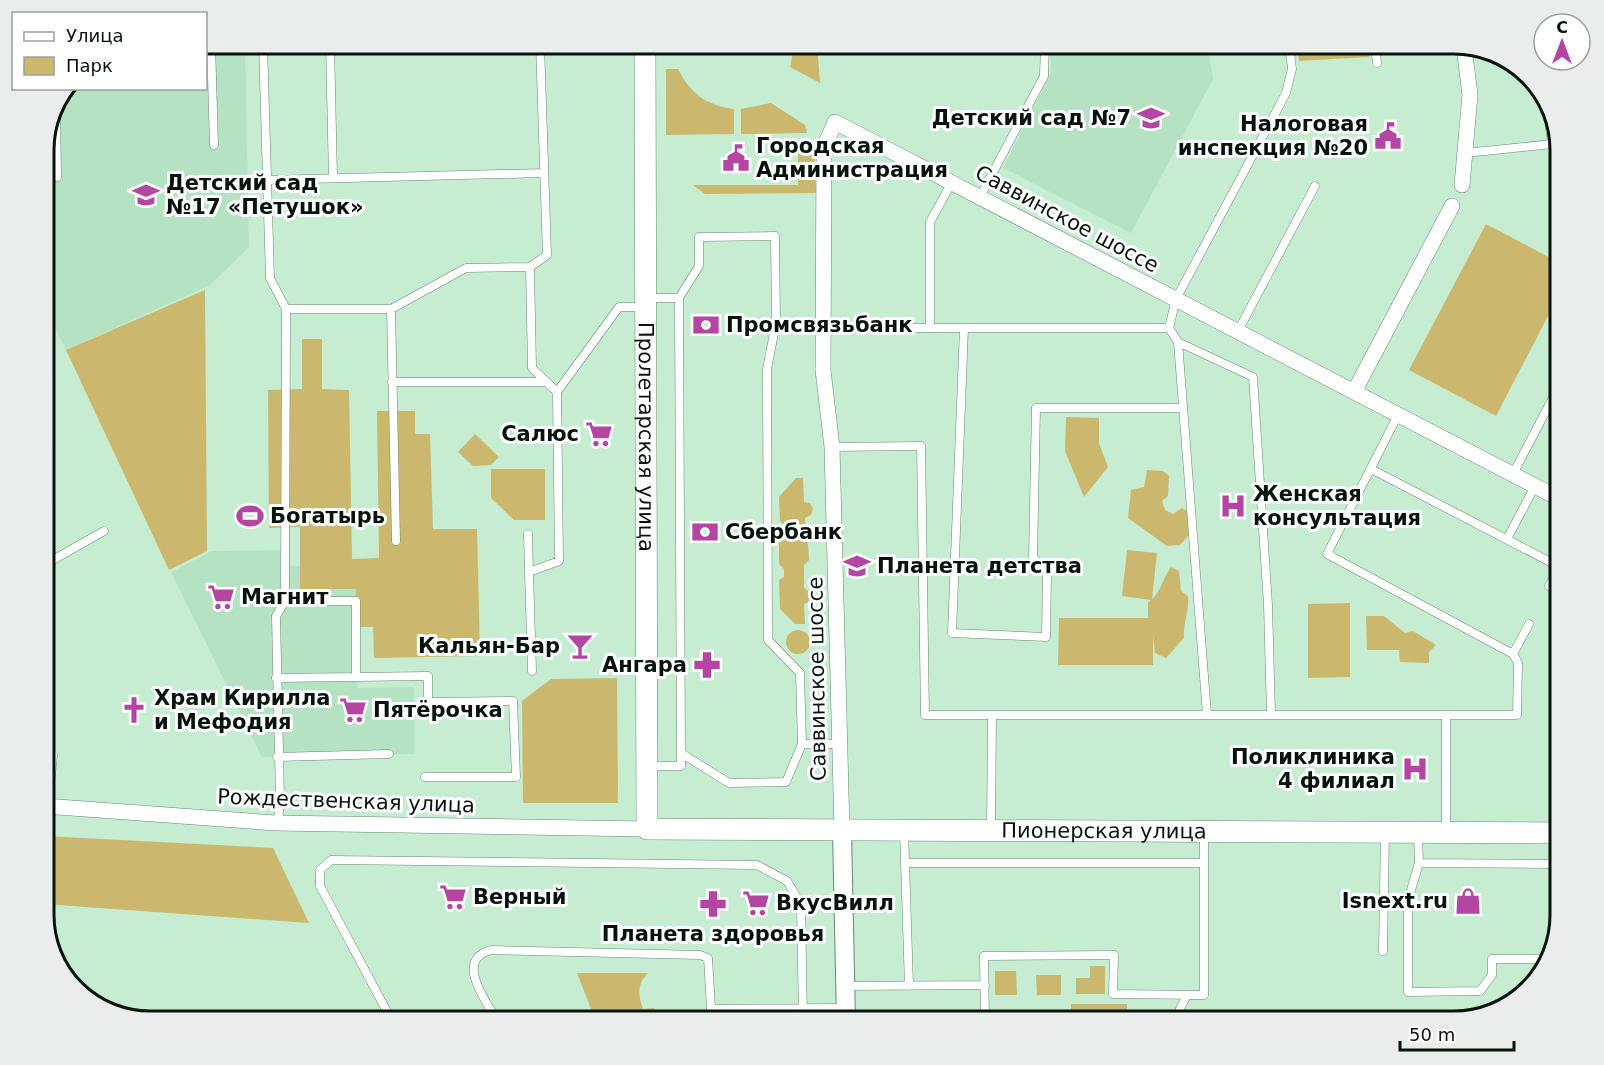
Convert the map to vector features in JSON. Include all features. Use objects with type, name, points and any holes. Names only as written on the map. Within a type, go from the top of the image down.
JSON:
[{"type":"main road","name":"Пролетарская улица","points":[[645,54],[647,830]]},
{"type":"main road","name":"Пионерская улица","points":[[647,830],[1550,833]]},
{"type":"street","points":[[1462,185],[1470,95],[1465,55]]},
{"type":"street","name":"Саввинское шоссе","points":[[842,831],[832,447],[823,370],[824,148],[836,122],[1550,494]]},
{"type":"street","points":[[1354,392],[1452,206]]},
{"type":"street","name":"Рождественская улица","points":[[54,807],[278,823],[647,830]]},
{"type":"street","points":[[842,831],[846,1011]]},
{"type":"lane","points":[[211,54],[214,145]]},
{"type":"lane","points":[[263,54],[269,180],[270,278],[286,309],[285,601],[276,616],[277,757],[280,800],[278,823]]},
{"type":"lane","points":[[330,54],[333,178]]},
{"type":"lane","points":[[286,309],[391,309],[466,268],[530,267],[547,255],[540,54]]},
{"type":"lane","points":[[980,197],[1044,76],[1045,54]]},
{"type":"lane","points":[[1206,715],[1178,342],[1169,328],[1176,299],[1286,93],[1292,69],[1290,54]]},
{"type":"lane","points":[[1376,54],[1377,63]]},
{"type":"lane","points":[[56,130],[57,177]]},
{"type":"lane","points":[[1465,153],[1550,144]]},
{"type":"lane","points":[[269,180],[544,173]]},
{"type":"lane","points":[[930,328],[930,222],[951,182]]},
{"type":"lane","points":[[1238,331],[1315,186]]},
{"type":"lane","points":[[647,766],[681,766],[679,298],[699,266],[699,237],[775,236],[776,323],[766,369],[768,640],[800,673],[802,744],[786,782],[729,783],[681,753]]},
{"type":"lane","points":[[530,267],[532,368],[557,392]]},
{"type":"lane","points":[[529,572],[559,561],[557,392],[619,308],[679,298]]},
{"type":"lane","points":[[391,309],[396,541]]},
{"type":"lane","points":[[899,328],[1169,328]]},
{"type":"lane","points":[[964,328],[952,633],[1046,637],[1047,573],[1033,557],[1036,408],[1182,408]]},
{"type":"lane","points":[[1178,342],[1253,377],[1268,605],[1270,715]]},
{"type":"lane","points":[[392,382],[546,382]]},
{"type":"lane","points":[[1513,474],[1550,404]]},
{"type":"lane","points":[[832,447],[921,446],[926,715],[1517,715],[1518,663],[1513,654],[1327,554],[1398,415]]},
{"type":"lane","points":[[1371,468],[1550,561]]},
{"type":"lane","points":[[1507,539],[1535,486]]},
{"type":"lane","points":[[54,559],[105,531]]},
{"type":"lane","points":[[528,534],[532,671]]},
{"type":"lane","points":[[285,601],[356,601],[357,677]]},
{"type":"lane","points":[[1513,654],[1529,624]]},
{"type":"lane","points":[[276,678],[428,676],[428,702],[513,701],[516,777],[425,777]]},
{"type":"lane","points":[[991,831],[992,715]]},
{"type":"lane","points":[[1446,715],[1446,832]]},
{"type":"lane","points":[[802,744],[840,744]]},
{"type":"lane","points":[[277,757],[389,754]]},
{"type":"lane","points":[[904,831],[909,986]]},
{"type":"lane","points":[[986,1011],[984,956],[1114,955],[1113,994],[1204,995],[1204,832]]},
{"type":"lane","points":[[1383,951],[1385,832]]},
{"type":"lane","points":[[1418,832],[1419,863],[1408,900],[1408,993],[1480,991],[1492,975],[1492,959],[1539,959]]},
{"type":"lane","points":[[386,1011],[320,886],[320,870],[331,860],[757,865],[787,881],[801,904],[803,1008]]},
{"type":"lane","points":[[905,863],[1204,863]]},
{"type":"lane","points":[[1419,863],[1550,864]]},
{"type":"lane","points":[[492,1011],[474,976],[472,967],[481,952],[491,950],[700,955],[708,958],[711,965],[711,1009],[803,1008],[821,1011]]},
{"type":"lane","points":[[846,986],[985,985]]},
{"type":"lane","points":[[1179,1011],[1187,995]]},
{"type":"shaded area","name":"Детский сад №17 «Петушок»","points":[[207,54],[245,54],[249,247],[210,285],[66,350],[54,326],[54,143],[57,125],[64,107],[75,90],[207,90]]},
{"type":"shaded area","points":[[1051,54],[1209,54],[1213,79],[1131,233],[1003,168],[1051,73]]},
{"type":"shaded area","points":[[285,550],[285,566],[300,566],[301,589],[356,588],[357,688],[414,687],[415,754],[262,757],[171,572],[212,551]]},
{"type":"green space","points":[[793,54],[818,54],[820,83],[790,67]]},
{"type":"green space","points":[[1298,54],[1369,54],[1369,57],[1299,61]]},
{"type":"green space","points":[[666,69],[678,69],[688,85],[700,97],[715,105],[734,109],[734,134],[666,135]]},
{"type":"green space","points":[[771,103],[805,125],[807,133],[741,134],[741,109]]},
{"type":"green space","points":[[798,143],[814,143],[816,193],[705,194],[693,185],[798,185]]},
{"type":"green space","points":[[1486,224],[1550,258],[1550,312],[1496,416],[1409,370]]},
{"type":"green space","points":[[205,290],[207,551],[169,570],[66,350]]},
{"type":"green space","points":[[302,339],[322,339],[322,389],[349,390],[352,559],[379,558],[377,411],[415,411],[415,434],[430,434],[433,529],[477,529],[480,656],[374,658],[373,627],[356,627],[356,589],[300,589],[300,527],[269,528],[268,390],[302,389]]},
{"type":"green space","points":[[1066,417],[1099,418],[1099,443],[1108,467],[1084,497],[1065,451]]},
{"type":"green space","points":[[475,434],[499,457],[491,465],[473,466],[458,452]]},
{"type":"green space","points":[[491,469],[545,469],[545,520],[514,520],[491,498]]},
{"type":"green space","points":[[1147,470],[1163,471],[1169,476],[1168,496],[1162,501],[1165,510],[1173,514],[1182,508],[1187,511],[1189,535],[1180,545],[1167,546],[1128,518],[1131,490],[1144,487]]},
{"type":"green space","points":[[796,478],[803,478],[804,502],[810,503],[813,509],[811,515],[805,518],[809,560],[804,565],[804,588],[812,594],[811,600],[804,604],[805,624],[795,624],[780,609],[779,580],[784,577],[784,569],[779,564],[779,541],[785,535],[785,526],[780,521],[779,497]]},
{"type":"green space","points":[[1127,550],[1157,553],[1152,599],[1171,567],[1179,571],[1181,591],[1188,596],[1184,638],[1166,658],[1155,653],[1153,635],[1153,665],[1058,665],[1059,618],[1148,618],[1148,603],[1151,600],[1122,596]]},
{"type":"green space","points":[[1350,603],[1350,677],[1308,678],[1308,604]]},
{"type":"green space","points":[[1366,616],[1384,616],[1405,633],[1413,631],[1436,645],[1429,652],[1429,663],[1400,662],[1399,650],[1367,650]]},
{"type":"green space","points":[[793,630],[803,630],[810,637],[810,647],[803,654],[793,654],[786,647],[786,637]]},
{"type":"green space","points":[[617,678],[618,803],[523,803],[522,701],[551,679]]},
{"type":"green space","points":[[54,837],[273,848],[309,923],[54,905]]},
{"type":"green space","points":[[1090,966],[1105,966],[1105,994],[1076,994],[1076,978],[1090,978]]},
{"type":"green space","points":[[995,971],[1016,971],[1017,995],[995,995]]},
{"type":"green space","points":[[577,973],[648,973],[642,981],[639,994],[643,1009],[655,1008],[653,1011],[592,1011]]},
{"type":"green space","points":[[1036,975],[1061,975],[1061,995],[1037,995]]},
{"type":"green space","points":[[1071,1004],[1127,1004],[1127,1011],[1071,1011]]},
{"type":"place","name":"Детский сад №7","points":[[1151,118]]},
{"type":"place","name":"Налоговая инспекция №20","points":[[1388,136]]},
{"type":"place","name":"Городская Администрация","points":[[736,158]]},
{"type":"place","name":"Детский сад №17 «Петушок»","points":[[146,195]]},
{"type":"place","name":"Промсвязьбанк","points":[[706,325]]},
{"type":"place","name":"Салюс","points":[[599,434]]},
{"type":"place","name":"Женская консультация","points":[[1233,506]]},
{"type":"place","name":"Богатырь","points":[[250,516]]},
{"type":"place","name":"Сбербанк","points":[[705,532]]},
{"type":"place","name":"Планета детства","points":[[857,566]]},
{"type":"place","name":"Магнит","points":[[221,597]]},
{"type":"place","name":"Кальян-Бар","points":[[580,646]]},
{"type":"place","name":"Ангара","points":[[707,665]]},
{"type":"place","name":"Храм Кирилла и Мефодия","points":[[134,710]]},
{"type":"place","name":"Пятёрочка","points":[[353,710]]},
{"type":"place","name":"Поликлиника 4 филиал","points":[[1415,769]]},
{"type":"place","name":"Верный","points":[[453,897]]},
{"type":"place","name":"Isnext.ru","points":[[1468,901]]},
{"type":"place","name":"ВкусВилл","points":[[756,903]]},
{"type":"place","name":"Планета здоровья","points":[[713,904]]}]
